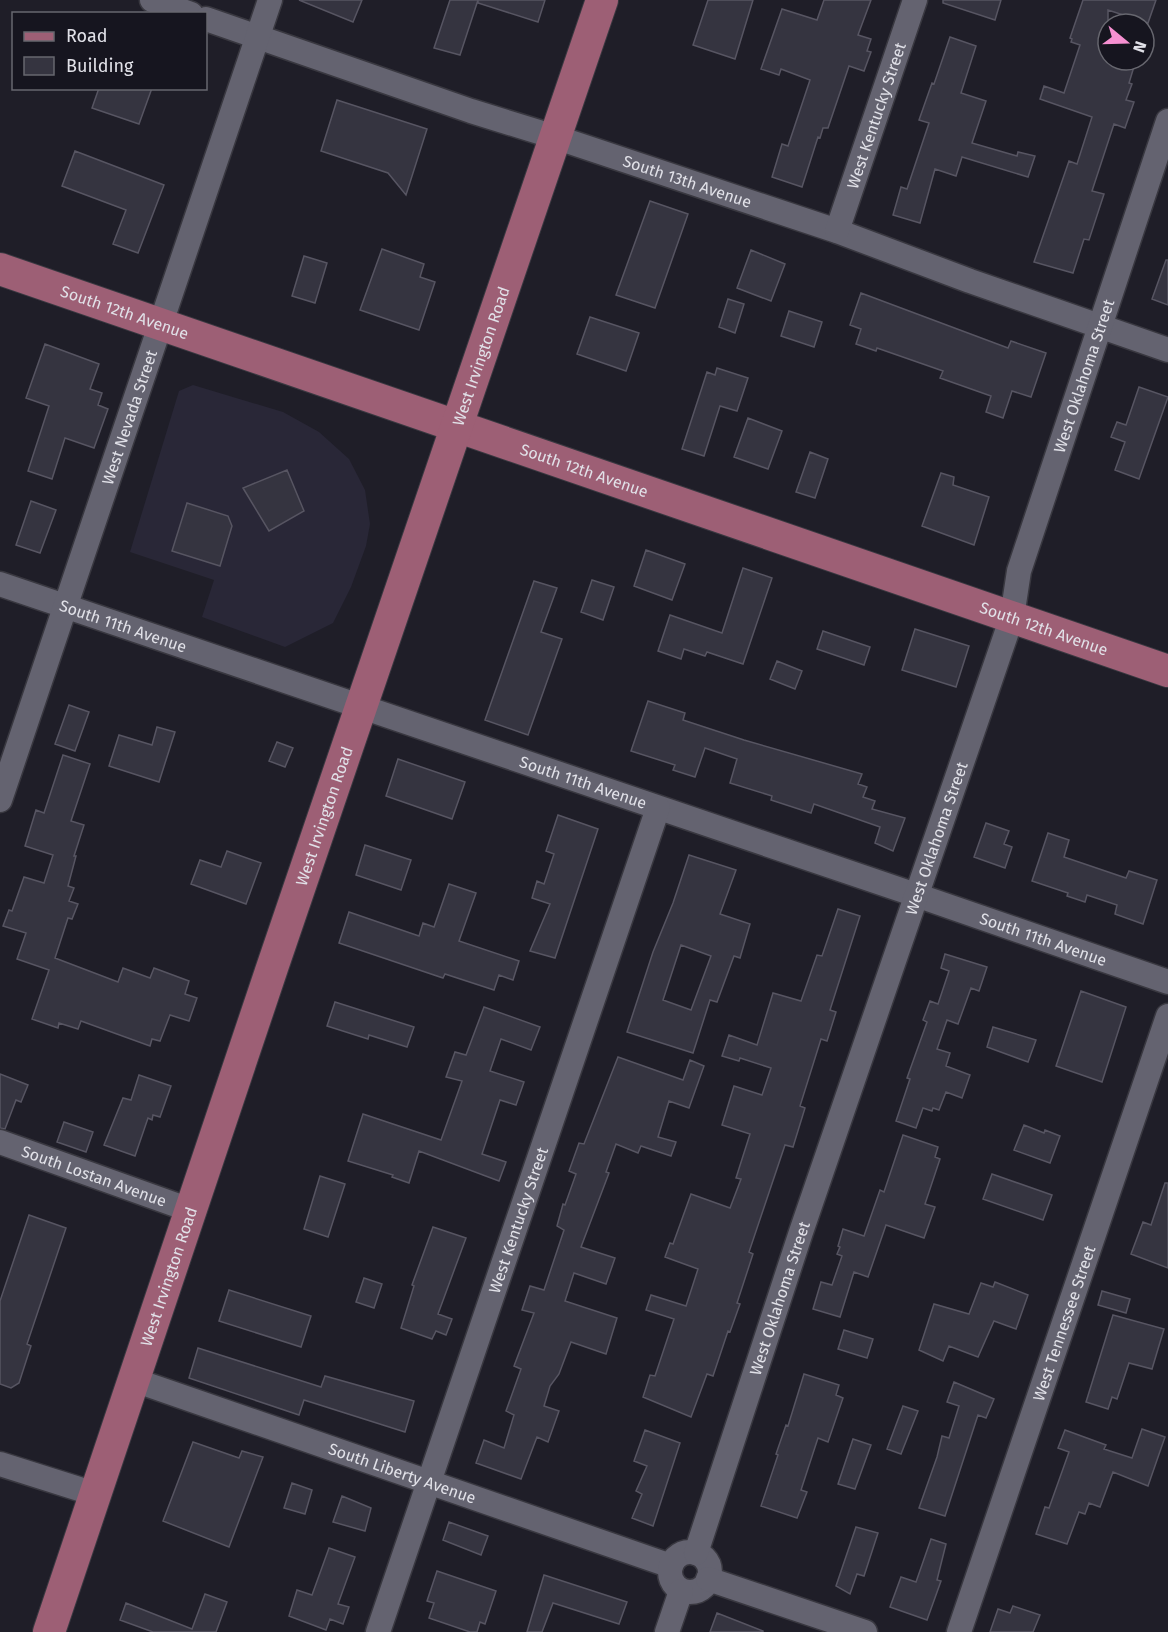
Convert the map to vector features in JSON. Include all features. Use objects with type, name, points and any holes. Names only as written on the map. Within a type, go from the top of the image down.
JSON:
[{"type":"main road","name":"West Irvington Road","points":[[49,1632],[190,1210],[602,0]]},
{"type":"main road","name":"South 12th Avenue","points":[[0,269],[1168,671]]},
{"type":"street","points":[[152,0],[185,12]]},
{"type":"street","name":"West Nevada Street","points":[[0,800],[270,0]]},
{"type":"street","name":"West Kentucky Street","points":[[837,231],[915,0]]},
{"type":"street","name":"South 13th Avenue","points":[[207,18],[461,108],[555,136],[837,231],[1168,350]]},
{"type":"street","name":"West Oklahoma Street","points":[[696,1553],[801,1232],[1012,618],[1019,571],[1168,121]]},
{"type":"street","name":"South 11th Avenue","points":[[0,584],[1168,982]]},
{"type":"street","name":"West Kentucky Street","points":[[378,1632],[658,808]]},
{"type":"street","name":"West Tennessee Street","points":[[959,1632],[1168,1016]]},
{"type":"street","name":"South Lostan Avenue","points":[[0,1142],[190,1210]]},
{"type":"street","name":"South Liberty Avenue","points":[[134,1380],[671,1566]]},
{"type":"street","points":[[0,1464],[95,1494]]},
{"type":"street","points":[[689,1552],[696,1553],[708,1564],[708,1580],[695,1592],[681,1591],[671,1580],[671,1566],[678,1556],[689,1552]]},
{"type":"street","points":[[708,1580],[865,1632]]},
{"type":"street","points":[[667,1632],[681,1591]]},
{"type":"shaded area","points":[[193,385],[283,412],[319,432],[349,459],[365,490],[370,524],[366,546],[351,587],[333,623],[285,647],[202,617],[214,580],[130,552],[179,391]]},
{"type":"building","points":[[299,0],[362,0],[353,22]]},
{"type":"building","points":[[450,0],[478,0],[460,55],[434,48]]},
{"type":"building","points":[[478,0],[545,0],[538,22],[478,3]]},
{"type":"building","points":[[708,0],[753,0],[735,59],[693,45]]},
{"type":"building","points":[[824,0],[871,0],[858,35],[871,39],[867,51],[871,52],[864,71],[849,66],[828,128],[823,128],[820,138],[818,137],[802,187],[772,177],[782,144],[788,146],[810,80],[781,69],[779,75],[761,69],[782,9],[817,20]]},
{"type":"building","points":[[943,0],[1001,0],[995,20],[943,3]]},
{"type":"building","points":[[1083,0],[1156,0],[1152,12],[1108,10],[1108,12],[1096,12],[1096,72],[1132,72],[1129,83],[1132,84],[1126,100],[1134,102],[1125,128],[1114,124],[1092,191],[1104,194],[1089,240],[1084,239],[1073,273],[1034,262],[1069,161],[1077,164],[1092,117],[1040,99],[1044,86],[1064,93],[1080,45],[1071,42],[1070,38]]},
{"type":"building","points":[[950,37],[976,46],[961,93],[986,101],[972,143],[1017,156],[1018,152],[1035,156],[1028,177],[962,157],[956,176],[935,169],[920,223],[893,215],[901,187],[907,189],[929,123],[919,120]]},
{"type":"building","points":[[98,90],[151,90],[139,124],[92,108]]},
{"type":"building","points":[[337,100],[427,129],[406,195],[388,173],[321,151]]},
{"type":"building","points":[[75,151],[164,185],[138,253],[113,244],[126,210],[62,186]]},
{"type":"building","points":[[650,201],[688,214],[655,308],[616,295]]},
{"type":"building","points":[[382,249],[424,264],[420,277],[435,282],[419,330],[360,310]]},
{"type":"building","points":[[751,250],[785,264],[771,301],[737,288]]},
{"type":"building","points":[[304,256],[327,263],[315,303],[292,296]]},
{"type":"building","points":[[1166,260],[1168,260],[1168,305],[1152,299]]},
{"type":"building","points":[[861,293],[1008,348],[1011,341],[1046,353],[1031,397],[1012,391],[1003,418],[986,412],[991,396],[940,378],[943,371],[877,348],[876,351],[856,344],[861,329],[850,325]]},
{"type":"building","points":[[728,299],[744,304],[735,333],[719,327]]},
{"type":"building","points":[[789,311],[822,322],[814,347],[781,336]]},
{"type":"building","points":[[590,317],[639,333],[626,371],[577,354]]},
{"type":"building","points":[[45,344],[99,364],[90,389],[102,393],[98,405],[108,409],[94,448],[65,438],[52,479],[28,471],[49,406],[26,398]]},
{"type":"building","points":[[717,368],[748,378],[737,411],[720,406],[704,456],[682,449],[707,372],[715,375]]},
{"type":"building","points":[[1139,387],[1168,397],[1139,479],[1115,470],[1125,442],[1111,437],[1117,422],[1126,425]]},
{"type":"building","points":[[748,418],[782,431],[768,469],[734,457]]},
{"type":"building","points":[[810,452],[828,459],[815,498],[796,492]]},
{"type":"building","points":[[287,470],[304,511],[269,531],[243,488]]},
{"type":"building","points":[[941,473],[954,477],[953,485],[989,497],[974,545],[922,526]]},
{"type":"building","points":[[31,501],[56,510],[40,553],[16,545]]},
{"type":"building","points":[[187,503],[228,516],[232,526],[220,566],[172,551]]},
{"type":"building","points":[[646,550],[685,564],[672,600],[634,586]]},
{"type":"building","points":[[743,568],[772,578],[743,664],[707,652],[705,656],[684,649],[681,659],[658,651],[670,615],[722,633]]},
{"type":"building","points":[[592,580],[614,587],[603,620],[581,612]]},
{"type":"building","points":[[534,581],[557,588],[541,632],[562,639],[528,735],[485,720]]},
{"type":"building","points":[[915,629],[969,646],[956,687],[902,670]]},
{"type":"building","points":[[823,631],[870,647],[864,665],[817,649]]},
{"type":"building","points":[[777,661],[802,671],[795,689],[770,679]]},
{"type":"building","points":[[648,701],[685,713],[683,720],[862,774],[858,784],[867,787],[863,797],[875,801],[872,809],[905,818],[893,851],[875,843],[880,827],[814,804],[811,813],[771,800],[772,796],[730,783],[737,759],[705,748],[695,777],[673,770],[675,765],[631,751]]},
{"type":"building","points":[[69,705],[89,712],[75,751],[55,744]]},
{"type":"building","points":[[157,727],[175,732],[159,782],[109,766],[119,735],[152,745]]},
{"type":"building","points":[[277,742],[293,748],[285,767],[269,761]]},
{"type":"building","points":[[63,755],[90,764],[71,821],[84,825],[74,856],[76,856],[68,886],[74,888],[69,901],[78,904],[72,919],[68,918],[55,958],[118,982],[123,968],[150,978],[154,968],[189,981],[185,994],[197,998],[189,1021],[170,1015],[160,1041],[152,1039],[150,1046],[81,1021],[78,1029],[59,1023],[58,1028],[32,1019],[49,970],[17,959],[26,933],[3,926],[9,910],[12,911],[24,877],[44,883],[53,855],[25,846],[36,810],[44,813]]},
{"type":"building","points":[[398,759],[465,782],[452,819],[386,796]]},
{"type":"building","points":[[558,815],[598,829],[555,958],[530,951],[550,904],[532,898],[537,881],[544,884],[554,854],[546,851]]},
{"type":"building","points":[[986,823],[1009,831],[1004,844],[1012,847],[1005,868],[974,857]]},
{"type":"building","points":[[1048,833],[1069,840],[1064,857],[1126,878],[1129,871],[1157,880],[1143,924],[1115,914],[1117,905],[1087,895],[1085,902],[1067,896],[1068,893],[1032,881]]},
{"type":"building","points":[[365,845],[411,860],[401,890],[356,875]]},
{"type":"building","points":[[227,851],[261,863],[246,904],[191,884],[200,860],[221,867]]},
{"type":"building","points":[[689,855],[736,870],[720,914],[750,924],[740,958],[734,956],[717,1002],[710,1000],[693,1053],[627,1032],[653,952]],"holes":[[[681,945],[711,956],[691,1010],[663,1000]]]},
{"type":"building","points":[[449,884],[476,893],[459,941],[519,961],[513,980],[499,975],[494,990],[445,974],[443,978],[339,943],[349,912],[419,936],[423,923],[434,927]]},
{"type":"building","points":[[838,909],[860,916],[830,1010],[836,1012],[827,1041],[821,1039],[800,1106],[805,1108],[793,1147],[785,1145],[749,1252],[753,1254],[730,1332],[728,1331],[713,1376],[707,1374],[691,1417],[643,1397],[650,1375],[655,1376],[674,1319],[646,1310],[651,1295],[686,1306],[698,1269],[665,1257],[670,1243],[673,1244],[691,1194],[730,1208],[741,1179],[736,1178],[750,1134],[722,1125],[734,1086],[762,1095],[771,1068],[740,1058],[739,1061],[722,1056],[729,1035],[757,1045],[773,993],[801,1001],[817,955],[822,956]]},
{"type":"building","points":[[945,954],[987,967],[979,991],[971,988],[958,1024],[947,1020],[937,1049],[950,1053],[946,1066],[970,1075],[962,1098],[946,1092],[939,1110],[933,1108],[932,1111],[923,1108],[916,1128],[896,1121],[910,1079],[907,1078],[927,1022],[923,1020],[930,1001],[938,1004],[949,971],[941,968]]},
{"type":"building","points":[[1081,991],[1126,1007],[1102,1082],[1056,1066]]},
{"type":"building","points":[[335,1002],[414,1027],[407,1047],[369,1035],[368,1039],[327,1026]]},
{"type":"building","points":[[484,1007],[540,1027],[531,1050],[501,1039],[490,1071],[524,1082],[516,1105],[500,1100],[482,1154],[506,1162],[499,1181],[419,1151],[409,1183],[392,1177],[393,1175],[348,1161],[363,1114],[441,1140],[462,1081],[446,1077],[455,1052],[466,1055]]},
{"type":"building","points":[[993,1027],[1036,1040],[1028,1062],[987,1047]]},
{"type":"building","points":[[618,1057],[683,1080],[690,1060],[704,1066],[689,1108],[669,1101],[658,1137],[676,1142],[671,1156],[641,1146],[638,1153],[616,1144],[606,1172],[609,1173],[581,1247],[615,1258],[606,1284],[574,1273],[565,1301],[617,1318],[606,1354],[571,1342],[559,1374],[550,1386],[544,1406],[559,1411],[548,1442],[537,1437],[521,1479],[476,1463],[484,1440],[504,1448],[514,1415],[506,1411],[521,1369],[514,1366],[534,1313],[522,1310],[530,1286],[544,1290],[564,1230],[557,1226],[563,1204],[565,1205],[576,1174],[569,1171],[579,1143],[584,1144]]},
{"type":"building","points":[[0,1074],[28,1085],[21,1102],[16,1100],[5,1129],[0,1128]]},
{"type":"building","points":[[139,1075],[171,1086],[160,1117],[153,1115],[152,1120],[148,1118],[135,1156],[104,1145],[123,1098],[131,1100]]},
{"type":"building","points":[[64,1122],[93,1132],[86,1152],[57,1142]]},
{"type":"building","points":[[1024,1125],[1044,1133],[1045,1130],[1060,1136],[1050,1163],[1014,1150]]},
{"type":"building","points":[[903,1135],[938,1147],[935,1157],[940,1159],[925,1204],[935,1207],[924,1238],[886,1225],[868,1277],[854,1272],[840,1317],[813,1309],[821,1282],[832,1285],[842,1256],[837,1254],[843,1229],[864,1236],[880,1190],[884,1192]]},
{"type":"building","points":[[992,1174],[1052,1195],[1043,1220],[983,1199]]},
{"type":"building","points":[[320,1176],[345,1184],[328,1237],[304,1229]]},
{"type":"building","points":[[1165,1183],[1168,1183],[1168,1268],[1131,1254],[1143,1222],[1151,1225]]},
{"type":"building","points":[[29,1215],[66,1228],[27,1344],[31,1346],[19,1383],[11,1388],[0,1384],[0,1301]]},
{"type":"building","points":[[433,1227],[466,1238],[438,1314],[452,1319],[446,1335],[436,1331],[432,1339],[401,1328],[414,1286],[412,1285]]},
{"type":"building","points":[[364,1278],[382,1284],[374,1308],[356,1302]]},
{"type":"building","points":[[995,1282],[1028,1295],[1016,1329],[994,1321],[978,1357],[949,1346],[943,1361],[919,1350],[934,1304],[969,1314],[981,1283],[993,1287]]},
{"type":"building","points":[[229,1290],[311,1316],[301,1347],[219,1321]]},
{"type":"building","points":[[1102,1291],[1130,1299],[1126,1313],[1098,1305]]},
{"type":"building","points":[[1113,1315],[1164,1329],[1152,1369],[1129,1363],[1117,1399],[1112,1397],[1108,1409],[1086,1402]]},
{"type":"building","points":[[844,1330],[873,1339],[867,1358],[838,1349]]},
{"type":"building","points":[[198,1348],[321,1387],[325,1376],[414,1401],[405,1432],[304,1400],[299,1415],[189,1378]]},
{"type":"building","points":[[804,1374],[839,1385],[836,1395],[843,1398],[828,1442],[818,1438],[801,1490],[807,1492],[797,1518],[761,1506],[778,1455],[776,1454],[786,1425],[788,1426]]},
{"type":"building","points":[[954,1382],[994,1399],[986,1418],[978,1415],[945,1516],[919,1508],[942,1436],[949,1438],[959,1406],[947,1402]]},
{"type":"building","points":[[903,1406],[918,1411],[901,1454],[887,1449]]},
{"type":"building","points":[[1142,1429],[1165,1437],[1148,1486],[1113,1472],[1100,1507],[1089,1503],[1085,1514],[1079,1512],[1067,1544],[1036,1534],[1045,1507],[1049,1508],[1069,1452],[1058,1448],[1065,1430],[1106,1445],[1104,1449],[1132,1458]]},
{"type":"building","points":[[645,1430],[680,1443],[653,1526],[632,1518],[642,1494],[636,1491],[647,1466],[634,1461]]},
{"type":"building","points":[[853,1439],[871,1445],[855,1489],[838,1484]]},
{"type":"building","points":[[193,1442],[239,1458],[242,1451],[263,1457],[229,1547],[163,1521]]},
{"type":"building","points":[[292,1483],[312,1490],[305,1514],[284,1508]]},
{"type":"building","points":[[342,1496],[371,1508],[365,1531],[333,1522]]},
{"type":"building","points":[[449,1522],[488,1536],[481,1555],[443,1540]]},
{"type":"building","points":[[856,1527],[878,1533],[864,1576],[857,1574],[850,1594],[836,1586]]},
{"type":"building","points":[[931,1539],[946,1544],[937,1580],[941,1581],[927,1620],[890,1607],[901,1577],[916,1582]]},
{"type":"building","points":[[329,1548],[355,1557],[338,1604],[349,1607],[343,1624],[330,1619],[326,1630],[289,1616],[297,1590],[312,1595]]},
{"type":"building","points":[[437,1571],[496,1591],[485,1624],[480,1622],[477,1632],[470,1632],[429,1618],[434,1603],[427,1601]]},
{"type":"building","points":[[544,1575],[627,1602],[619,1624],[553,1603],[542,1632],[527,1632]]},
{"type":"building","points":[[205,1594],[227,1602],[216,1632],[153,1632],[120,1620],[126,1603],[192,1629]]},
{"type":"building","points":[[1013,1606],[1040,1615],[1033,1632],[990,1632],[998,1609],[1010,1613]]},
{"type":"building","points":[[717,1613],[763,1631],[763,1632],[710,1632]]}]
